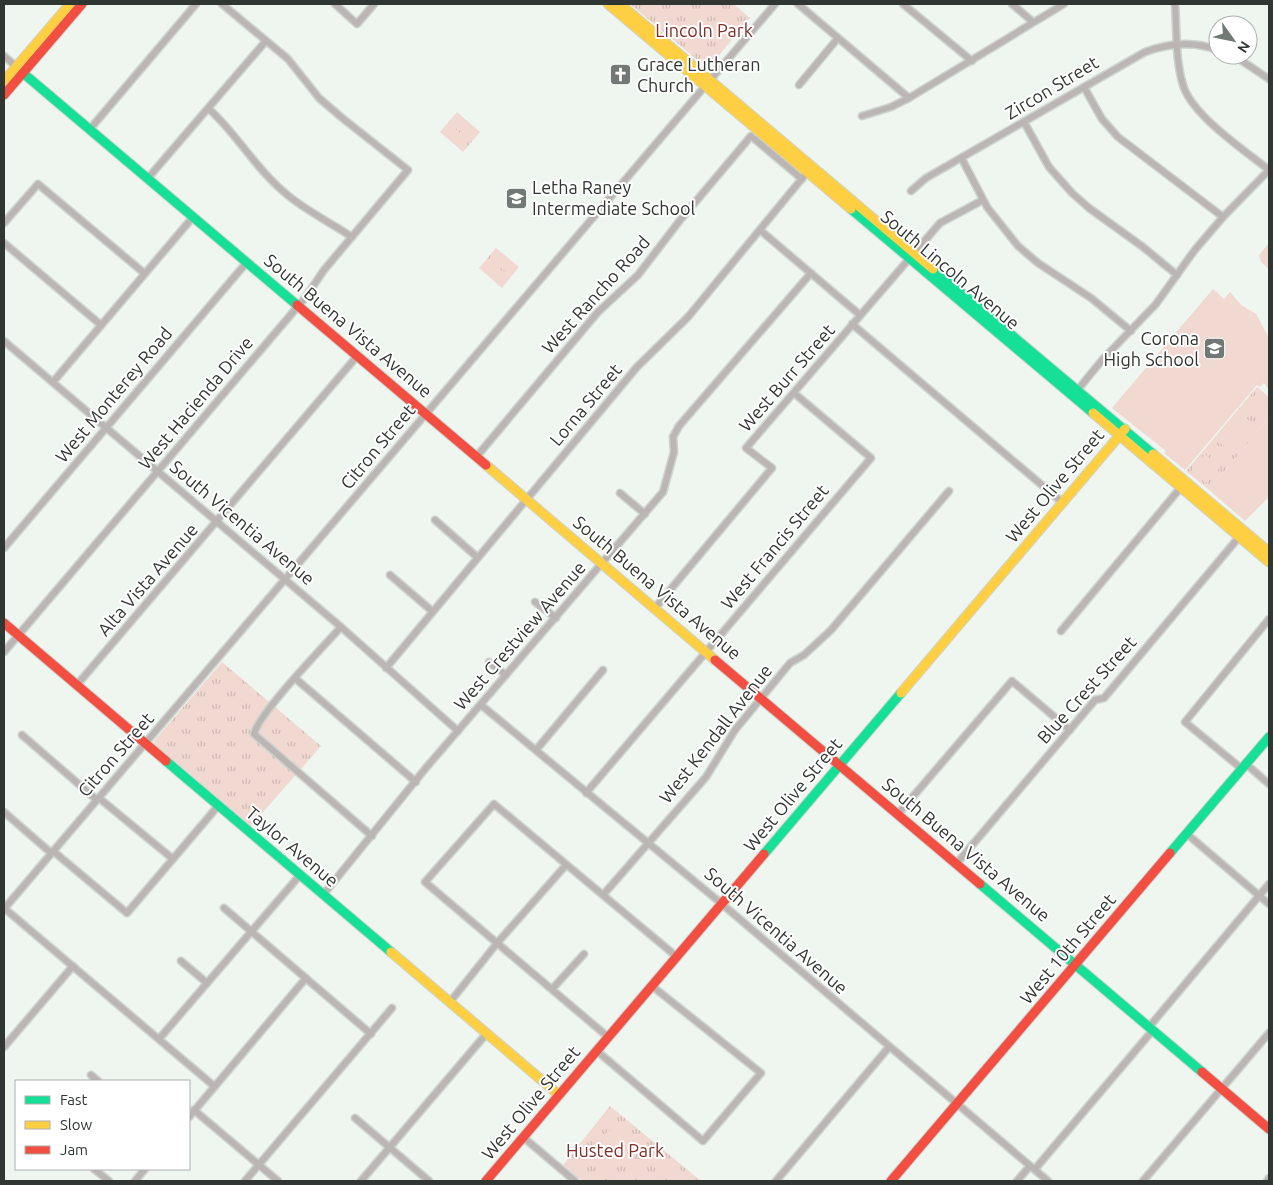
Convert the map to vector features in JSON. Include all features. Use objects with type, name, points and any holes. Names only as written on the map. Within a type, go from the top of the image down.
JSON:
[{"type":"street","points":[[4,95],[20,70],[70,4]]},
{"type":"street","points":[[4,81],[20,70],[82,4]]},
{"type":"street","points":[[90,129],[196,4]]},
{"type":"street","points":[[148,178],[266,42],[222,4]]},
{"type":"street","points":[[336,4],[357,24],[374,4]]},
{"type":"street","name":"South Lincoln Avenue","points":[[608,4],[708,82]]},
{"type":"street","name":"South Lincoln Avenue","points":[[620,4],[708,82],[1075,393],[1269,552]]},
{"type":"street","name":"Citron Street","points":[[4,908],[775,4]]},
{"type":"street","points":[[798,4],[909,98]]},
{"type":"street","points":[[903,4],[972,61]]},
{"type":"street","points":[[1012,4],[1033,22]]},
{"type":"street","points":[[862,116],[892,107],[909,98],[1064,4]]},
{"type":"street","points":[[1075,393],[1103,359],[1156,304],[1223,217],[1269,170],[1204,117],[1192,104],[1182,78],[1175,4]]},
{"type":"street","points":[[799,84],[838,38]]},
{"type":"street","name":"West Hacienda Drive","points":[[4,652],[299,305],[408,170],[340,118],[319,98],[288,59],[266,42]]},
{"type":"street","name":"Zircon Street","points":[[911,190],[926,178],[1145,52],[1178,44],[1208,46]]},
{"type":"street","points":[[4,56],[20,70]]},
{"type":"street","points":[[1247,65],[1269,80]]},
{"type":"street","name":"South Buena Vista Avenue","points":[[20,70],[1269,1129]]},
{"type":"street","points":[[1084,87],[1099,114],[1118,138],[1223,217]]},
{"type":"street","points":[[209,109],[230,128],[266,175],[284,193],[352,238]]},
{"type":"street","points":[[1024,122],[1045,161],[1072,193],[1089,208],[1143,246],[1177,275]]},
{"type":"street","name":"West Rancho Road","points":[[476,456],[598,312],[638,275],[751,136],[802,179]]},
{"type":"street","points":[[962,159],[982,200],[1010,238],[1028,255],[1091,298],[1131,331]]},
{"type":"street","name":"Lorna Street","points":[[386,668],[477,556],[638,367],[688,317],[811,169]]},
{"type":"street","points":[[4,223],[38,184],[144,273]]},
{"type":"street","name":"West Burr Street","points":[[655,608],[772,468],[746,448],[940,223],[982,200]]},
{"type":"street","points":[[53,382],[144,273],[194,217]]},
{"type":"street","points":[[760,230],[860,315]]},
{"type":"street","points":[[4,243],[101,326]]},
{"type":"street","name":"West Monterey Road","points":[[4,548],[248,262]]},
{"type":"street","name":"West Crestview Avenue","points":[[323,895],[458,731],[663,492],[674,452],[673,437],[679,426],[810,273]]},
{"type":"street","points":[[852,324],[1063,503]]},
{"type":"street","name":"South Vicentia Avenue","points":[[4,341],[341,627],[458,731]]},
{"type":"street","name":"Alta Vista Avenue","points":[[76,686],[358,355]]},
{"type":"street","name":"West Francis Street","points":[[586,793],[871,458],[794,393]]},
{"type":"street","name":"West Olive Street","points":[[486,1181],[1122,432]]},
{"type":"street","points":[[1061,631],[1184,484]]},
{"type":"street","name":"South Lincoln Avenue","points":[[1184,484],[1239,537],[1269,562]]},
{"type":"street","name":"West Kendall Avenue","points":[[603,895],[706,777],[735,730],[790,663],[804,655],[831,630],[949,491]]},
{"type":"street","points":[[620,493],[645,514]]},
{"type":"street","points":[[435,520],[477,556]]},
{"type":"street","name":"Blue Crest Street","points":[[956,863],[1095,700],[1104,698],[1239,537]]},
{"type":"street","points":[[390,575],[432,611]]},
{"type":"street","points":[[535,602],[556,618]]},
{"type":"street","points":[[1269,619],[1185,722],[1269,784]]},
{"type":"street","name":"Taylor Avenue","points":[[4,623],[560,1095]]},
{"type":"street","points":[[341,627],[267,712],[254,734],[372,836]]},
{"type":"street","points":[[489,662],[506,675]]},
{"type":"street","points":[[536,750],[603,670]]},
{"type":"street","points":[[296,679],[416,782]]},
{"type":"street","points":[[898,814],[1012,681],[1070,730]]},
{"type":"street","name":"South Vicentia Avenue","points":[[481,706],[586,793],[649,842],[1048,1181]]},
{"type":"street","points":[[22,735],[172,860]]},
{"type":"street","name":"West 10th Street","points":[[891,1181],[1269,737]]},
{"type":"street","points":[[608,1037],[553,988],[425,882],[494,804],[677,957]]},
{"type":"street","points":[[4,812],[127,913],[218,806]]},
{"type":"street","points":[[1187,834],[1269,904]]},
{"type":"street","points":[[450,1002],[498,942],[566,865]]},
{"type":"street","points":[[159,1040],[300,874]]},
{"type":"street","points":[[1017,1181],[1032,1167],[1151,1028],[1269,884]]},
{"type":"street","points":[[4,908],[214,1086]]},
{"type":"street","points":[[224,908],[371,1034]]},
{"type":"street","points":[[553,988],[584,954]]},
{"type":"street","points":[[181,961],[207,983]]},
{"type":"street","points":[[4,1047],[73,966]]},
{"type":"street","points":[[190,1116],[306,978]]},
{"type":"street","points":[[597,1051],[703,1140],[761,1073],[652,986]]},
{"type":"street","points":[[246,1181],[392,1008]]},
{"type":"street","points":[[361,1181],[487,1033]]},
{"type":"street","points":[[1143,1181],[1269,1034]]},
{"type":"street","points":[[776,1181],[889,1047]]},
{"type":"street","points":[[91,1075],[97,1080]]},
{"type":"street","points":[[194,1110],[278,1181]]},
{"type":"street","points":[[355,1118],[429,1181]]},
{"type":"street","points":[[523,1137],[575,1181]]},
{"type":"street","points":[[95,1170],[109,1181]]},
{"type":"street","points":[[134,1181],[144,1170]]},
{"type":"street","points":[[1266,1181],[1269,1178]]},
{"type":"green space","name":"Lincoln Park","points":[[630,4],[734,4],[750,18],[710,66],[706,67]]},
{"type":"green space","points":[[457,112],[480,132],[463,152],[440,132]]},
{"type":"green space","points":[[459,118],[474,130],[468,137],[453,125]]},
{"type":"green space","points":[[452,126],[467,139],[461,146],[446,133]]},
{"type":"green space","points":[[1269,243],[1269,269],[1261,262],[1259,255]]},
{"type":"green space","points":[[496,248],[519,267],[502,288],[479,268]]},
{"type":"green space","points":[[498,253],[513,266],[507,273],[492,260]]},
{"type":"green space","points":[[491,262],[506,274],[500,282],[485,269]]},
{"type":"green space","points":[[1213,289],[1224,299],[1230,292],[1241,305],[1256,314],[1268,336],[1269,390],[1264,383],[1260,387],[1257,385],[1185,470],[1164,453],[1166,451],[1112,408]]},
{"type":"green space","points":[[1257,387],[1269,397],[1269,418],[1209,490],[1186,471]]},
{"type":"green space","points":[[1258,392],[1269,401],[1267,412],[1252,399]]},
{"type":"green space","points":[[1250,401],[1265,414],[1260,421],[1244,408]]},
{"type":"green space","points":[[1240,413],[1256,426],[1250,433],[1234,420]]},
{"type":"green space","points":[[1269,418],[1269,497],[1245,521],[1209,490]]},
{"type":"green space","points":[[1232,422],[1248,435],[1242,442],[1226,429]]},
{"type":"green space","points":[[1223,433],[1238,446],[1232,453],[1217,440]]},
{"type":"green space","points":[[1215,443],[1230,456],[1224,463],[1209,450]]},
{"type":"green space","points":[[1205,454],[1220,467],[1214,474],[1199,461]]},
{"type":"green space","points":[[1197,464],[1212,476],[1206,483],[1191,471]]},
{"type":"green space","points":[[222,662],[321,746],[250,827],[155,745],[154,741]]},
{"type":"green space","name":"Husted Park","points":[[610,1106],[701,1181],[582,1181],[563,1165]]},
{"type":"green space","points":[[614,1127],[621,1127],[639,1143],[636,1154],[630,1162],[621,1166],[602,1166],[595,1162],[591,1156],[591,1149],[598,1140]]},
{"type":"green space","points":[[664,1156],[687,1175],[682,1181],[670,1181],[654,1167]]},
{"type":"traffic: fast","points":[[23,73],[297,305]]},
{"type":"traffic: fast","points":[[851,209],[1093,413]]},
{"type":"traffic: fast","points":[[933,269],[1153,454]]},
{"type":"traffic: fast","points":[[764,854],[901,693]]},
{"type":"traffic: fast","points":[[1170,853],[1269,737]]},
{"type":"traffic: fast","points":[[166,761],[391,952]]},
{"type":"traffic: fast","points":[[980,884],[1202,1072]]},
{"type":"traffic: slow","points":[[4,81],[70,4]]},
{"type":"traffic: slow","points":[[608,4],[851,209]]},
{"type":"traffic: slow","points":[[620,4],[933,269]]},
{"type":"traffic: slow","points":[[1093,413],[1269,562]]},
{"type":"traffic: slow","points":[[901,693],[1125,429]]},
{"type":"traffic: slow","points":[[1153,454],[1269,552]]},
{"type":"traffic: slow","points":[[486,465],[715,660]]},
{"type":"traffic: slow","points":[[391,952],[559,1095]]},
{"type":"traffic: jam","points":[[4,95],[82,4]]},
{"type":"traffic: jam","points":[[297,305],[486,465]]},
{"type":"traffic: jam","points":[[4,623],[166,761]]},
{"type":"traffic: jam","points":[[715,660],[980,884]]},
{"type":"traffic: jam","points":[[891,1181],[1170,853]]},
{"type":"traffic: jam","points":[[486,1181],[764,854]]},
{"type":"traffic: jam","points":[[1202,1072],[1269,1129]]},
{"type":"place","name":"Grace Lutheran Church","points":[[621,75]]},
{"type":"place","name":"Letha Raney Intermediate School","points":[[516,198]]},
{"type":"place","name":"Corona High School","points":[[1215,349]]}]
